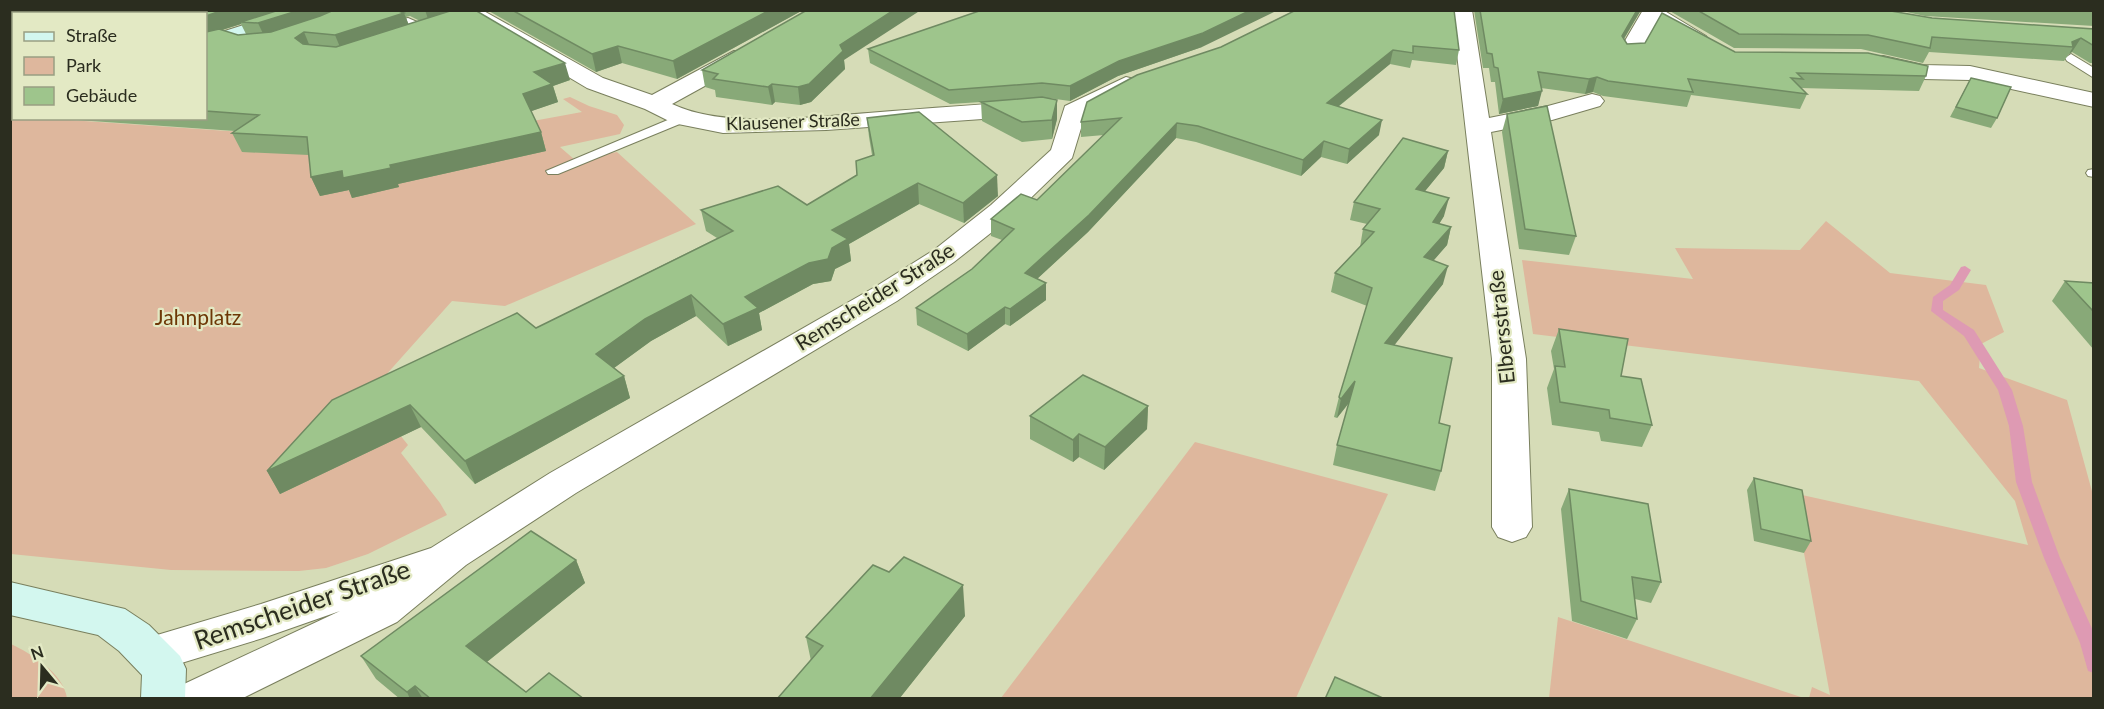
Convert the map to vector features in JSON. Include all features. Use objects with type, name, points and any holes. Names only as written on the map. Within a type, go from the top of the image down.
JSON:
[{"type":"main road","points":[[224,43],[314,10]]},
{"type":"main road","points":[[10,598],[110,621],[152,654],[164,669],[163,699]]},
{"type":"street","name":"Elbersstraße","points":[[1462,10],[1476,128],[1509,360],[1512,527]]},
{"type":"street","points":[[1629,10],[1652,13],[1689,12]]},
{"type":"street","points":[[1630,51],[1652,13]]},
{"type":"street","points":[[1652,13],[1720,52]]},
{"type":"street","name":"Klausener Straße","points":[[466,16],[596,83],[654,104],[682,118],[723,126],[1056,109]]},
{"type":"street","points":[[654,104],[759,46]]},
{"type":"street","points":[[1945,54],[1950,63],[1970,73]]},
{"type":"street","points":[[1861,58],[1923,72],[1970,73],[2094,100]]},
{"type":"street","points":[[1056,109],[1148,76]]},
{"type":"street","points":[[1476,128],[1552,113],[1592,100]]},
{"type":"street","name":"Remscheider Straße","points":[[200,699],[382,610],[452,554],[563,483],[886,294],[944,256],[1001,211],[1063,153],[1056,109]]},
{"type":"street","name":"Remscheider Straße","points":[[152,654],[263,621],[452,554]]},
{"type":"lane","points":[[400,21],[408,21],[434,29],[408,38]]},
{"type":"lane","points":[[2071,58],[2094,74]]},
{"type":"lane","points":[[553,171],[682,118]]},
{"type":"green space","name":"Jahnplatz","points":[[570,97],[617,115],[624,125],[620,134],[560,147],[575,160],[617,152],[696,224],[505,306],[452,301],[368,395],[408,445],[401,453],[447,515],[368,554],[326,568],[299,571],[171,570],[11,554],[10,118],[12,120],[69,120],[355,140],[533,121],[582,112],[563,99]]},
{"type":"green space","points":[[1826,221],[1890,273],[1986,285],[2004,332],[1981,344],[1979,368],[2067,400],[2093,495],[2093,698],[1809,698],[1812,687],[1830,695],[1793,493],[2028,545],[2015,501],[1919,381],[1533,334],[1522,260],[1693,279],[1675,248],[1800,250]]},
{"type":"green space","points":[[1195,442],[1388,494],[1296,698],[1001,698]]},
{"type":"green space","points":[[1558,617],[1804,698],[1549,698]]},
{"type":"green space","points":[[11,644],[45,665],[60,680],[67,698],[11,698]]},
{"type":"building","points":[[10,10],[223,10],[207,16],[207,12],[12,12],[12,83],[10,83]]},
{"type":"building","points":[[279,10],[300,10],[258,23],[241,22]]},
{"type":"building","points":[[334,10],[396,10],[404,13],[335,35],[304,32],[295,38],[303,44],[336,47],[453,10],[475,10],[565,63],[534,72],[552,84],[523,94],[541,132],[390,165],[391,168],[343,178],[342,171],[311,177],[307,137],[232,133],[259,115],[207,111],[207,32],[219,29],[238,35],[271,32]]},
{"type":"building","points":[[512,10],[770,10],[673,61],[618,46],[592,54]]},
{"type":"building","points":[[807,10],[894,10],[840,45],[843,51],[809,84],[798,87],[772,84],[768,87],[713,79],[718,74],[702,70]]},
{"type":"building","points":[[982,10],[1251,10],[1203,33],[1119,61],[1070,86],[1042,83],[949,90],[868,49]]},
{"type":"building","points":[[1296,10],[1454,10],[1459,50],[1413,46],[1413,53],[1393,50],[1327,103],[1382,120],[1349,149],[1324,141],[1303,160],[1198,126],[1177,123],[1089,215],[1025,273],[1046,283],[1010,309],[1005,307],[967,334],[916,308],[972,269],[1014,229],[991,219],[1021,194],[1037,200],[1121,118],[1081,122],[1087,102],[1137,75],[1221,47]]},
{"type":"building","points":[[1480,10],[1637,10],[1622,36],[1627,44],[1645,43],[1662,13],[1735,52],[1868,53],[1928,66],[1926,76],[1797,73],[1803,79],[1791,78],[1807,94],[1688,79],[1693,92],[1608,81],[1597,77],[1589,79],[1538,72],[1542,91],[1503,99],[1498,68],[1494,67],[1492,54],[1487,53]]},
{"type":"building","points":[[1697,10],[1885,10],[1932,18],[2094,29],[2094,46],[2081,38],[2072,42],[2073,47],[1932,37],[1930,48],[1868,35],[1739,34]]},
{"type":"building","points":[[1971,78],[2011,87],[1997,118],[1956,107]]},
{"type":"building","points":[[1042,97],[1057,100],[1052,120],[1022,122],[981,102]]},
{"type":"building","points":[[1547,106],[1576,236],[1525,229],[1507,114]]},
{"type":"building","points":[[919,112],[997,175],[963,203],[918,183],[832,230],[848,239],[832,248],[828,259],[809,263],[745,297],[758,308],[723,324],[691,295],[645,319],[596,354],[624,376],[465,461],[410,405],[267,471],[332,400],[517,313],[536,328],[733,231],[701,210],[778,186],[807,205],[857,175],[856,161],[874,155],[867,118]]},
{"type":"building","points":[[1403,138],[1448,151],[1416,189],[1449,198],[1433,222],[1451,227],[1424,257],[1448,266],[1385,343],[1452,358],[1439,423],[1450,426],[1441,471],[1337,445],[1355,381],[1341,399],[1339,397],[1372,288],[1335,273],[1374,232],[1363,229],[1380,209],[1354,202]]},
{"type":"building","points":[[2065,281],[2094,283],[2094,312]]},
{"type":"building","points":[[1559,329],[1628,339],[1621,376],[1641,379],[1652,425],[1610,418],[1609,410],[1560,402],[1555,366],[1565,367]]},
{"type":"building","points":[[1083,375],[1148,406],[1105,447],[1079,434],[1073,440],[1030,416]]},
{"type":"building","points":[[1754,478],[1802,490],[1811,541],[1761,529]]},
{"type":"building","points":[[1569,489],[1648,504],[1661,582],[1632,577],[1637,619],[1581,601]]},
{"type":"building","points":[[531,531],[576,560],[466,646],[526,692],[549,673],[584,699],[431,699],[415,686],[407,692],[361,656]]},
{"type":"building","points":[[904,557],[963,585],[870,699],[777,699],[823,646],[806,637],[873,565],[889,572]]},
{"type":"building","points":[[1335,677],[1385,699],[1325,699]]},
{"type":"waterway","points":[[1965,270],[1955,287],[1937,300],[1937,311],[1969,333],[2005,390],[2016,426],[2024,482],[2052,558],[2089,643],[2094,666]]}]
